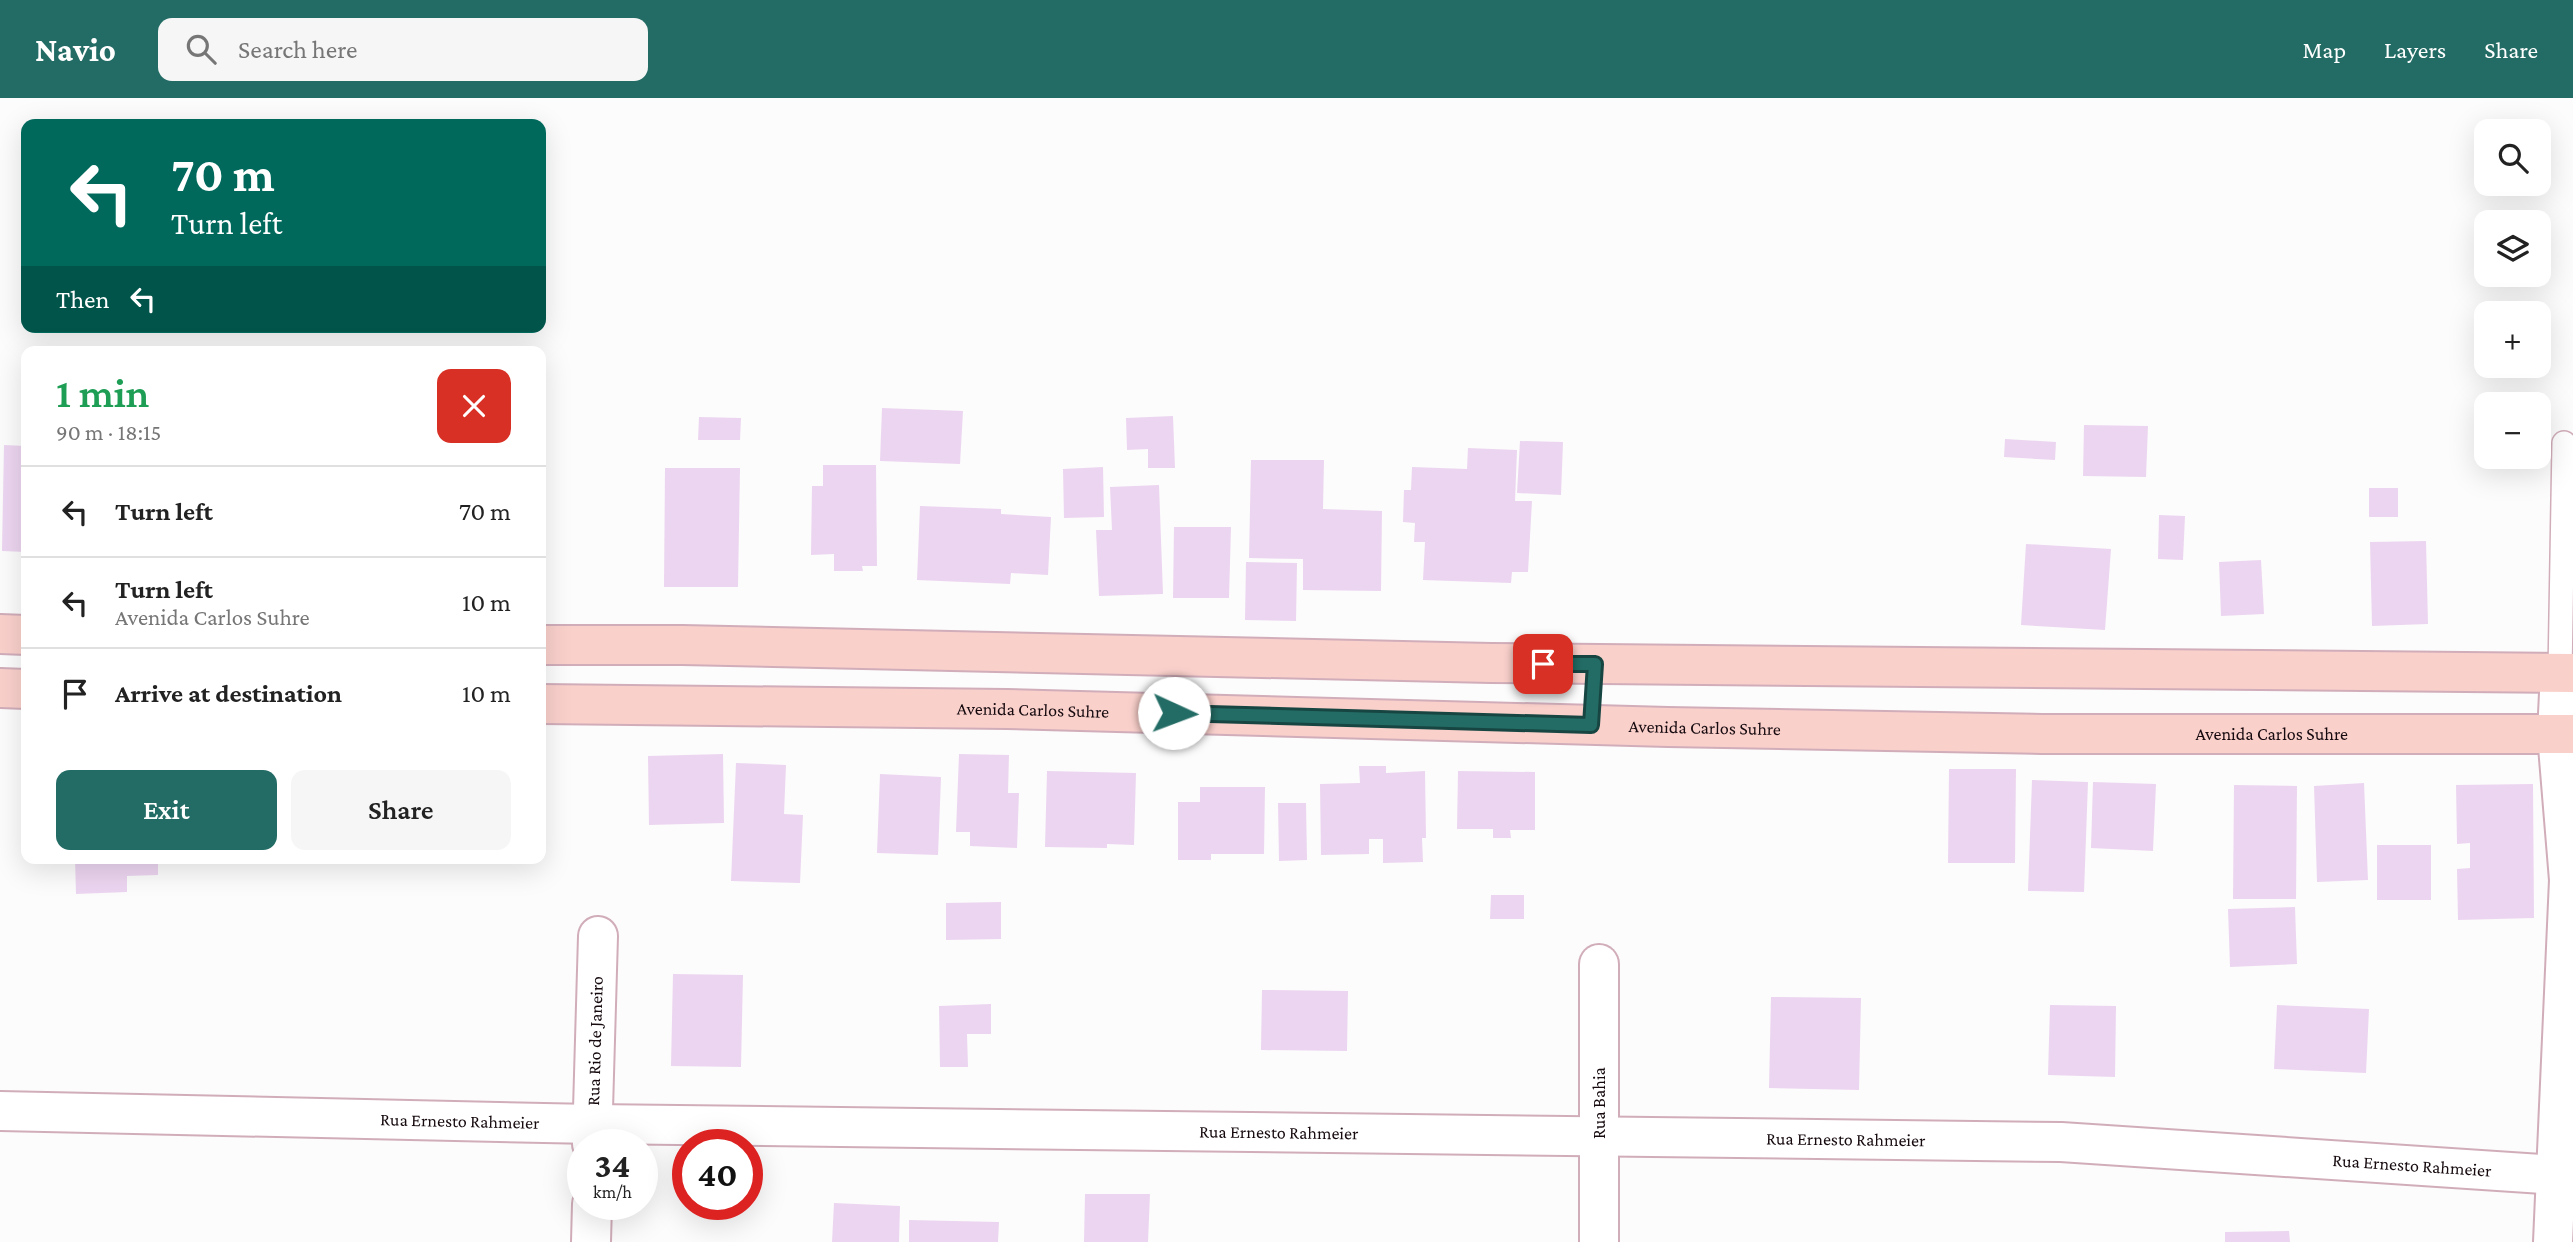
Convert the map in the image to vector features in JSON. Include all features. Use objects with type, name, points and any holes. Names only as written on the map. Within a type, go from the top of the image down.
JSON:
[{"type":"street","points":[[0,634],[21,635]]},
{"type":"street","points":[[546,645],[1595,664],[2566,673],[2569,880],[2553,1242]]},
{"type":"street","points":[[614,705],[616,645]]},
{"type":"street","points":[[1591,725],[1595,664]]},
{"type":"street","points":[[0,688],[21,689]]},
{"type":"street","name":"Avenida Carlos Suhre","points":[[546,704],[1007,709],[2042,734],[2565,734]]},
{"type":"street","name":"Rua Rio de Janeiro","points":[[592,1129],[598,936]]},
{"type":"street","name":"Rua Bahia","points":[[1599,964],[1599,1242]]},
{"type":"street","name":"Rua Ernesto Rahmeier","points":[[0,1111],[567,1133]]},
{"type":"street","name":"Rua Ernesto Rahmeier","points":[[658,1134],[1599,1136],[2062,1142],[2557,1175]]},
{"type":"street","points":[[592,1220],[592,1242]]},
{"type":"lane","points":[[2564,443],[2566,673]]},
{"type":"building","points":[[882,408],[963,411],[960,464],[880,461]]},
{"type":"building","points":[[1173,416],[1175,468],[1148,468],[1148,449],[1127,450],[1126,418]]},
{"type":"building","points":[[699,417],[741,418],[740,440],[698,440]]},
{"type":"building","points":[[2084,425],[2148,426],[2146,477],[2083,476]]},
{"type":"building","points":[[2005,439],[2056,442],[2055,460],[2004,457]]},
{"type":"building","points":[[1520,441],[1563,442],[1561,495],[1517,493]]},
{"type":"building","points":[[4,445],[21,446],[21,552],[2,551]]},
{"type":"building","points":[[1468,448],[1517,450],[1515,501],[1532,501],[1528,572],[1512,572],[1511,583],[1423,580],[1425,542],[1414,542],[1415,523],[1403,522],[1404,490],[1411,490],[1412,467],[1467,469]]},
{"type":"building","points":[[1251,460],[1324,460],[1323,509],[1382,511],[1381,591],[1303,590],[1303,559],[1249,558]]},
{"type":"building","points":[[823,465],[876,465],[877,566],[862,566],[863,571],[834,571],[834,554],[811,555],[812,486],[823,486]]},
{"type":"building","points":[[1103,467],[1104,517],[1064,518],[1063,469]]},
{"type":"building","points":[[665,468],[740,468],[738,587],[664,587]]},
{"type":"building","points":[[1159,485],[1163,594],[1099,596],[1096,530],[1112,530],[1110,487]]},
{"type":"building","points":[[2369,488],[2398,488],[2398,517],[2369,517]]},
{"type":"building","points":[[920,506],[1001,509],[1001,514],[1051,517],[1048,575],[1011,573],[1010,584],[917,580]]},
{"type":"building","points":[[2159,515],[2185,516],[2183,560],[2158,559]]},
{"type":"building","points":[[1174,527],[1231,527],[1229,598],[1173,598]]},
{"type":"building","points":[[2426,541],[2428,624],[2372,626],[2370,542]]},
{"type":"building","points":[[2026,544],[2111,549],[2105,630],[2021,625]]},
{"type":"building","points":[[2261,560],[2264,614],[2221,616],[2219,562]]},
{"type":"building","points":[[1246,562],[1297,563],[1296,621],[1245,620]]},
{"type":"building","points":[[723,754],[724,823],[649,825],[648,756]]},
{"type":"building","points":[[959,754],[1009,755],[1008,793],[1019,793],[1017,848],[970,846],[970,832],[956,832]]},
{"type":"building","points":[[736,763],[786,765],[784,814],[803,815],[800,883],[731,881]]},
{"type":"building","points":[[1359,766],[1386,766],[1386,773],[1425,771],[1426,838],[1422,838],[1423,862],[1383,863],[1383,839],[1369,839],[1369,854],[1321,855],[1320,784],[1360,783]]},
{"type":"building","points":[[1949,769],[2016,769],[2015,863],[1948,863]]},
{"type":"building","points":[[1047,771],[1136,773],[1134,845],[1107,844],[1107,848],[1045,847]]},
{"type":"building","points":[[1458,771],[1535,772],[1535,830],[1510,830],[1511,838],[1493,838],[1493,829],[1457,829]]},
{"type":"building","points":[[880,774],[941,777],[938,855],[877,853]]},
{"type":"building","points":[[2032,780],[2088,782],[2084,892],[2028,891]]},
{"type":"building","points":[[2093,782],[2156,784],[2153,851],[2091,848]]},
{"type":"building","points":[[2364,783],[2368,880],[2317,882],[2314,786]]},
{"type":"building","points":[[2533,784],[2534,918],[2458,920],[2457,869],[2470,868],[2470,843],[2457,844],[2456,785]]},
{"type":"building","points":[[2234,785],[2297,786],[2296,899],[2233,899]]},
{"type":"building","points":[[1200,787],[1265,787],[1264,854],[1211,854],[1211,860],[1178,860],[1178,802],[1200,802]]},
{"type":"building","points":[[1278,803],[1306,803],[1307,860],[1279,861]]},
{"type":"building","points":[[2377,845],[2431,845],[2431,900],[2377,900]]},
{"type":"building","points":[[75,864],[158,864],[158,875],[127,876],[127,892],[76,894]]},
{"type":"building","points":[[1491,895],[1524,895],[1524,919],[1490,919]]},
{"type":"building","points":[[1001,902],[1001,939],[946,940],[946,903]]},
{"type":"building","points":[[2295,907],[2297,964],[2230,967],[2228,909]]},
{"type":"building","points":[[673,974],[743,975],[741,1067],[671,1066]]},
{"type":"building","points":[[1262,990],[1348,991],[1347,1051],[1261,1050]]},
{"type":"building","points":[[1771,997],[1861,998],[1859,1090],[1769,1088]]},
{"type":"building","points":[[991,1004],[991,1034],[967,1034],[968,1067],[940,1067],[939,1006]]},
{"type":"building","points":[[2050,1005],[2116,1006],[2115,1077],[2048,1075]]},
{"type":"building","points":[[2277,1005],[2369,1009],[2366,1073],[2274,1069]]},
{"type":"building","points":[[1085,1194],[1150,1194],[1148,1242],[1084,1242]]},
{"type":"building","points":[[834,1203],[900,1206],[899,1242],[832,1242]]},
{"type":"building","points":[[909,1220],[999,1222],[998,1242],[909,1242]]},
{"type":"building","points":[[2289,1231],[2290,1242],[2225,1242],[2225,1232]]},
{"type":"route","points":[[1174,713],[1591,725],[1595,664],[1543,664]]}]
